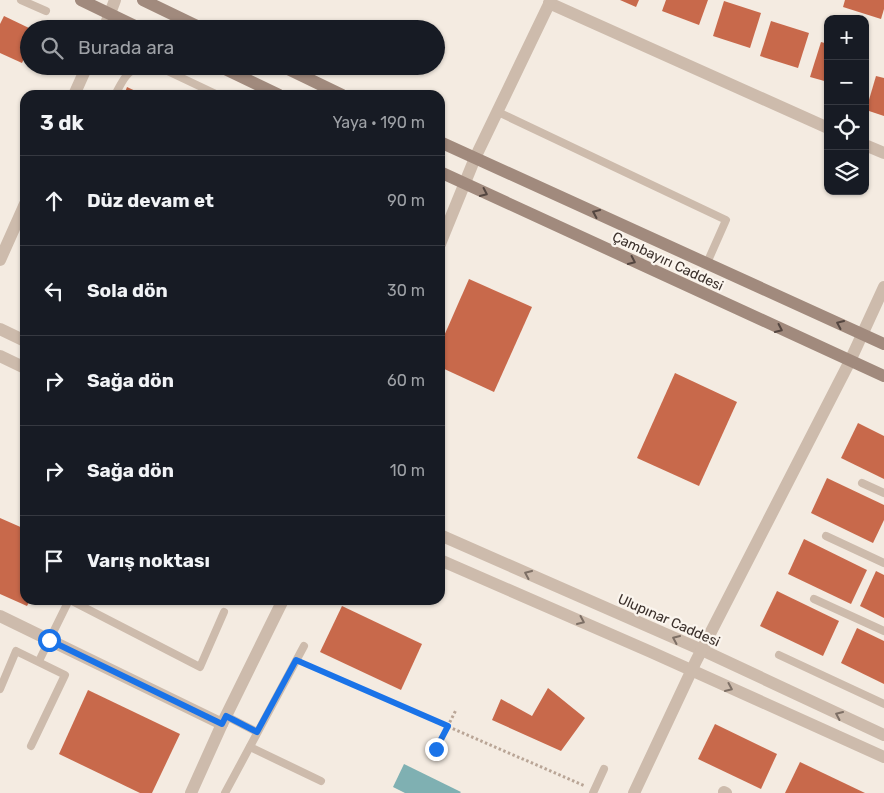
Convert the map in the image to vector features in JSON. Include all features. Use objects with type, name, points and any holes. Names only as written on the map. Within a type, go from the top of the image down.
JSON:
[{"type":"main road","points":[[81,0],[122,20]]},
{"type":"main road","points":[[143,0],[184,20]]},
{"type":"main road","points":[[238,75],[269,90]]},
{"type":"main road","points":[[301,75],[332,90]]},
{"type":"main road","name":"Çambayırı Caddesi","points":[[445,144],[884,344]]},
{"type":"main road","name":"Çambayırı Caddesi","points":[[445,174],[884,376]]},
{"type":"street","points":[[108,20],[115,0]]},
{"type":"street","points":[[445,232],[475,158],[550,2],[824,126]]},
{"type":"street","points":[[76,90],[83,75]]},
{"type":"street","points":[[869,147],[884,153]]},
{"type":"street","points":[[0,260],[20,215]]},
{"type":"street","points":[[634,793],[702,650],[850,361],[884,287]]},
{"type":"street","points":[[0,330],[20,339]]},
{"type":"street","points":[[0,356],[20,366]]},
{"type":"street","name":"Ulupınar Caddesi","points":[[445,537],[702,650],[884,735]]},
{"type":"street","points":[[445,562],[884,757]]},
{"type":"street","points":[[192,793],[224,720],[281,605]]},
{"type":"street","points":[[0,616],[224,720]]},
{"type":"lane","points":[[21,0],[46,12]]},
{"type":"lane","points":[[118,90],[127,75]]},
{"type":"lane","points":[[176,75],[207,90]]},
{"type":"lane","points":[[498,112],[726,220],[707,264]]},
{"type":"lane","points":[[862,482],[884,493]]},
{"type":"lane","points":[[826,536],[884,563]]},
{"type":"lane","points":[[814,599],[884,630]]},
{"type":"lane","points":[[39,661],[67,605]]},
{"type":"lane","points":[[80,605],[200,667],[224,612]]},
{"type":"lane","points":[[225,793],[304,646]]},
{"type":"lane","points":[[0,689],[16,651],[65,675],[31,746]]},
{"type":"lane","points":[[779,655],[884,704]]},
{"type":"lane","points":[[224,720],[257,732]]},
{"type":"lane","points":[[250,747],[321,781]]},
{"type":"lane","points":[[594,791],[604,770]]},
{"type":"path","points":[[296,660],[594,791]]},
{"type":"path","points":[[436,749],[456,710]]},
{"type":"water","points":[[404,764],[461,792],[405,793],[393,787]]},
{"type":"building","points":[[620,0],[639,0],[636,7]]},
{"type":"building","points":[[666,0],[708,0],[699,25],[662,11]]},
{"type":"building","points":[[845,0],[884,0],[881,19],[843,7]]},
{"type":"building","points":[[724,1],[761,13],[750,48],[713,36]]},
{"type":"building","points":[[4,16],[20,24],[20,62],[0,53],[0,24]]},
{"type":"building","points":[[771,21],[809,33],[798,68],[760,56]]},
{"type":"building","points":[[821,42],[824,43],[824,81],[810,77]]},
{"type":"building","points":[[876,76],[884,78],[884,116],[869,111],[869,100]]},
{"type":"building","points":[[469,279],[532,307],[494,392],[445,369],[445,334]]},
{"type":"building","points":[[675,373],[737,402],[699,486],[637,458]]},
{"type":"building","points":[[858,423],[884,436],[884,479],[841,458]]},
{"type":"building","points":[[827,478],[884,505],[884,520],[873,543],[811,513]]},
{"type":"building","points":[[0,518],[20,527],[20,603],[0,594]]},
{"type":"building","points":[[804,539],[867,570],[851,604],[788,574]]},
{"type":"building","points":[[876,571],[884,575],[884,618],[860,606]]},
{"type":"building","points":[[777,591],[839,621],[823,656],[760,626]]},
{"type":"building","points":[[342,606],[422,644],[401,690],[320,652]]},
{"type":"building","points":[[857,628],[884,641],[884,684],[841,663]]},
{"type":"building","points":[[548,688],[585,718],[561,751],[492,720],[501,699],[532,716]]},
{"type":"building","points":[[88,690],[180,734],[152,793],[140,793],[59,754]]},
{"type":"building","points":[[715,724],[777,754],[761,789],[698,759]]},
{"type":"building","points":[[800,762],[865,793],[785,793]]},
{"type":"route","points":[[49,640],[222,724],[226,716],[257,732],[296,660],[448,726],[436,749]]}]
